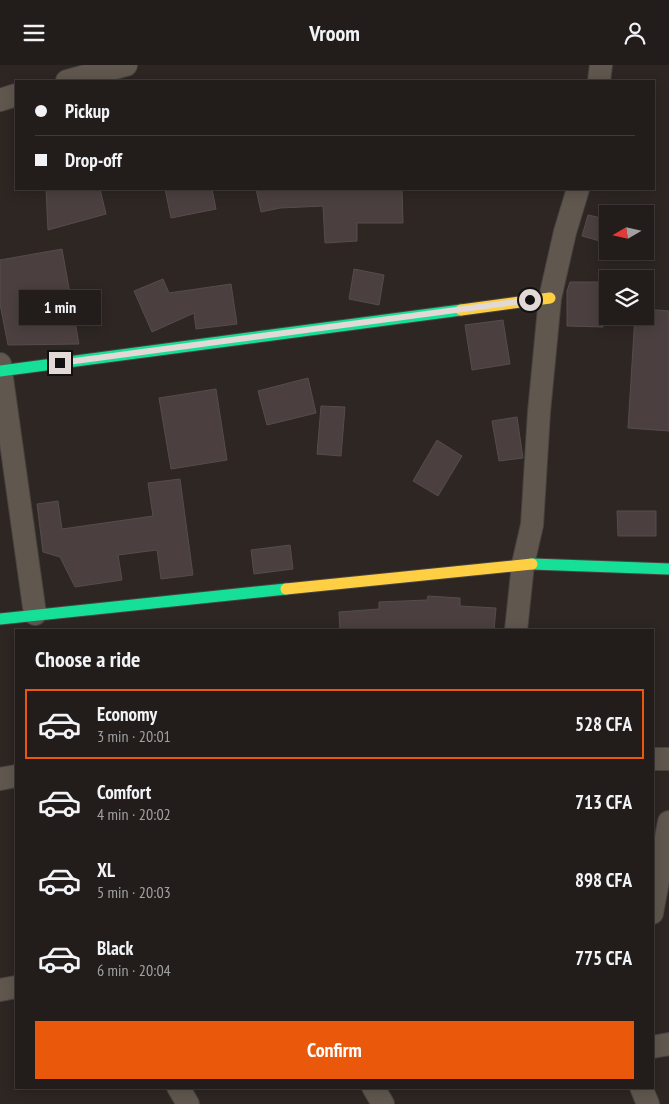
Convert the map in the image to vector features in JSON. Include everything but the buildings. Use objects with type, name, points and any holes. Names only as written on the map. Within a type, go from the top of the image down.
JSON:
[{"type":"street","points":[[71,80],[126,65]]},
{"type":"street","points":[[599,80],[601,65]]},
{"type":"street","points":[[0,100],[15,95]]},
{"type":"street","points":[[516,629],[523,565],[532,525],[539,412],[550,298],[565,231],[578,190]]},
{"type":"street","points":[[35,614],[0,369],[550,298]]},
{"type":"street","points":[[0,619],[523,565],[669,569]]},
{"type":"street","points":[[654,759],[669,759]]},
{"type":"street","points":[[0,779],[15,777]]},
{"type":"street","points":[[654,902],[669,822]]},
{"type":"street","points":[[0,990],[15,987]]},
{"type":"street","points":[[654,1047],[669,1045]]},
{"type":"street","points":[[179,1089],[188,1104]]},
{"type":"street","points":[[374,1089],[383,1104]]},
{"type":"street","points":[[642,1089],[648,1104]]},
{"type":"traffic: fast","points":[[0,371],[461,310]]},
{"type":"traffic: fast","points":[[532,564],[669,569]]},
{"type":"traffic: fast","points":[[0,619],[286,589]]},
{"type":"traffic: slow","points":[[461,310],[550,298]]},
{"type":"traffic: slow","points":[[286,589],[532,564]]},
{"type":"route","points":[[60,363],[530,300]]}]
